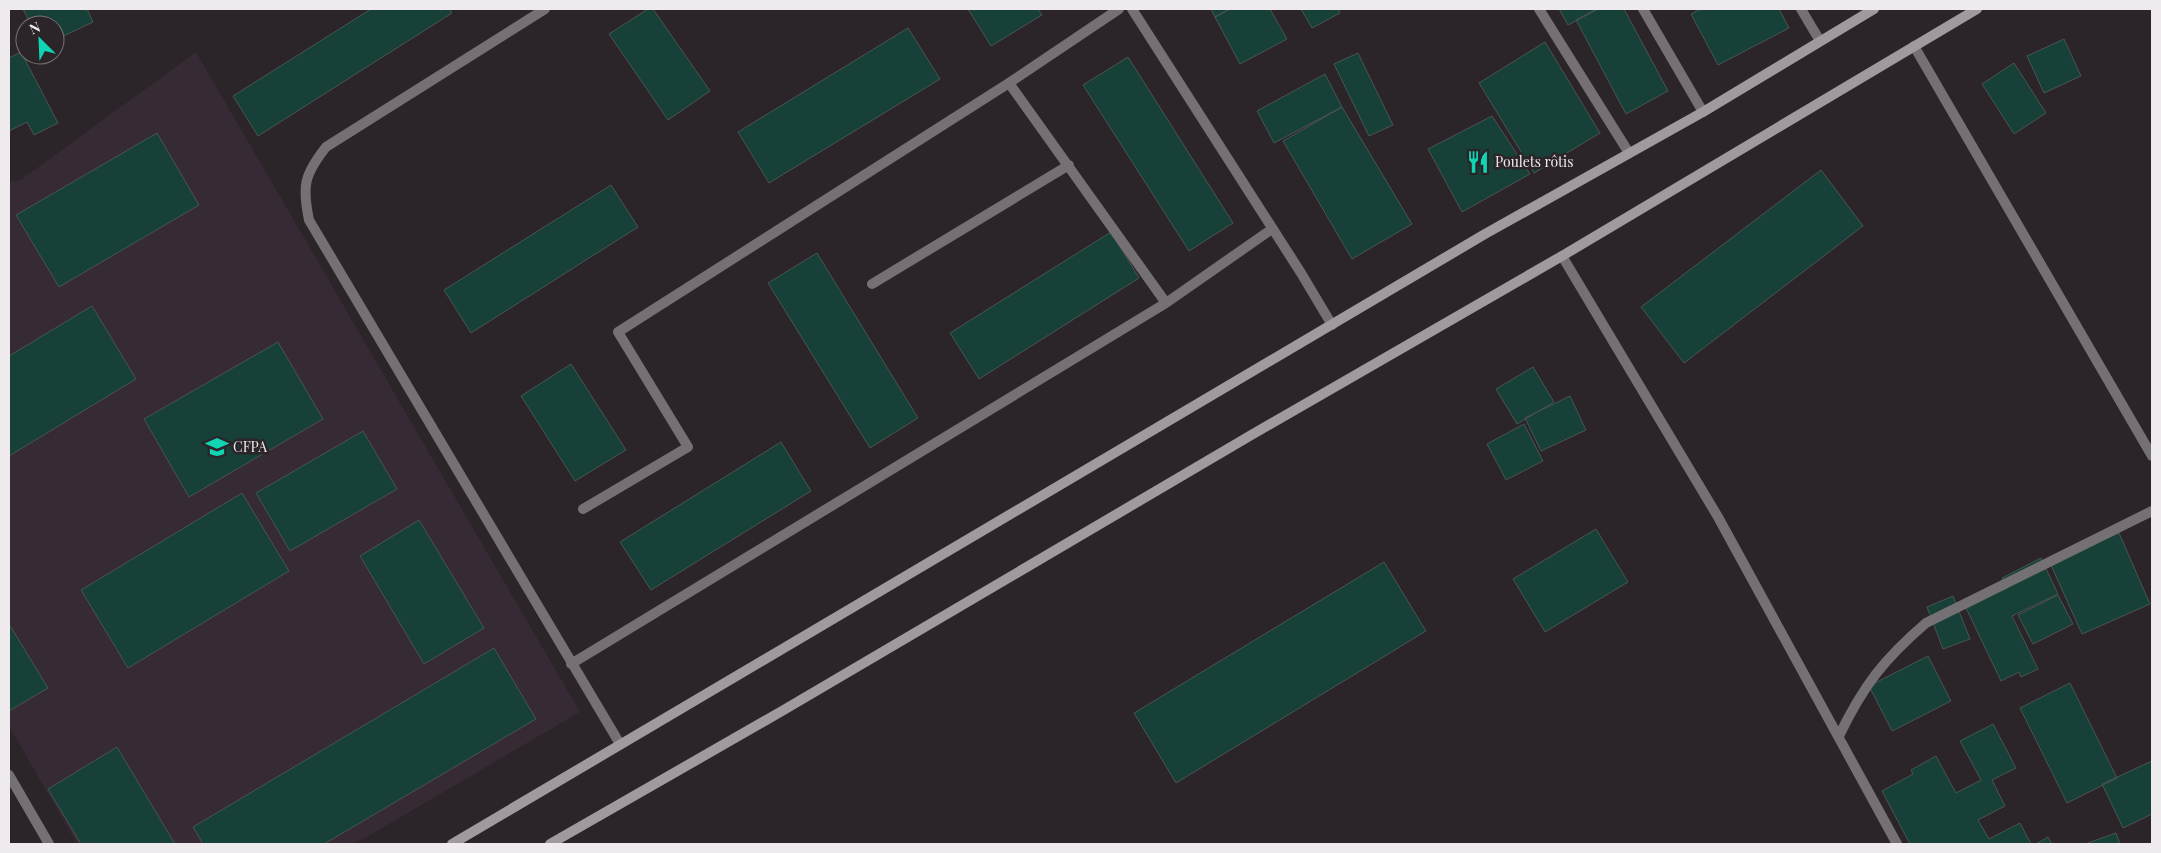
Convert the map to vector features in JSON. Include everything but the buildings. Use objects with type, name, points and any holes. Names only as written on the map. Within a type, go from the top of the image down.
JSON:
[{"type":"main road","points":[[452,844],[1485,234],[1704,112],[1874,9]]},
{"type":"main road","points":[[550,844],[791,706],[1253,434],[1562,256],[1977,9]]},
{"type":"street","points":[[545,9],[326,147],[309,168],[305,198],[309,220],[620,744]]},
{"type":"street","points":[[584,509],[688,447],[618,332],[1009,83],[1119,9]]},
{"type":"street","points":[[1132,9],[1301,273],[1332,325]]},
{"type":"street","points":[[1539,9],[1629,153]]},
{"type":"street","points":[[1643,9],[1704,112]]},
{"type":"street","points":[[1801,9],[1820,41]]},
{"type":"street","points":[[1914,46],[2152,456]]},
{"type":"street","points":[[1009,83],[1166,303]]},
{"type":"street","points":[[872,284],[1069,165]]},
{"type":"street","points":[[571,664],[1166,303],[1272,229]]},
{"type":"street","points":[[1562,256],[1718,517],[1897,844]]},
{"type":"street","points":[[1839,736],[1854,704],[1874,674],[1898,647],[1926,623],[2152,511]]},
{"type":"street","points":[[9,775],[49,844]]},
{"type":"shaded area","name":"CFPA","points":[[196,52],[580,712],[355,844],[77,844],[9,726],[9,182],[22,179]]},
{"type":"place","name":"Poulets rôtis","points":[[1478,162]]},
{"type":"place","name":"CFPA","points":[[217,447]]}]
